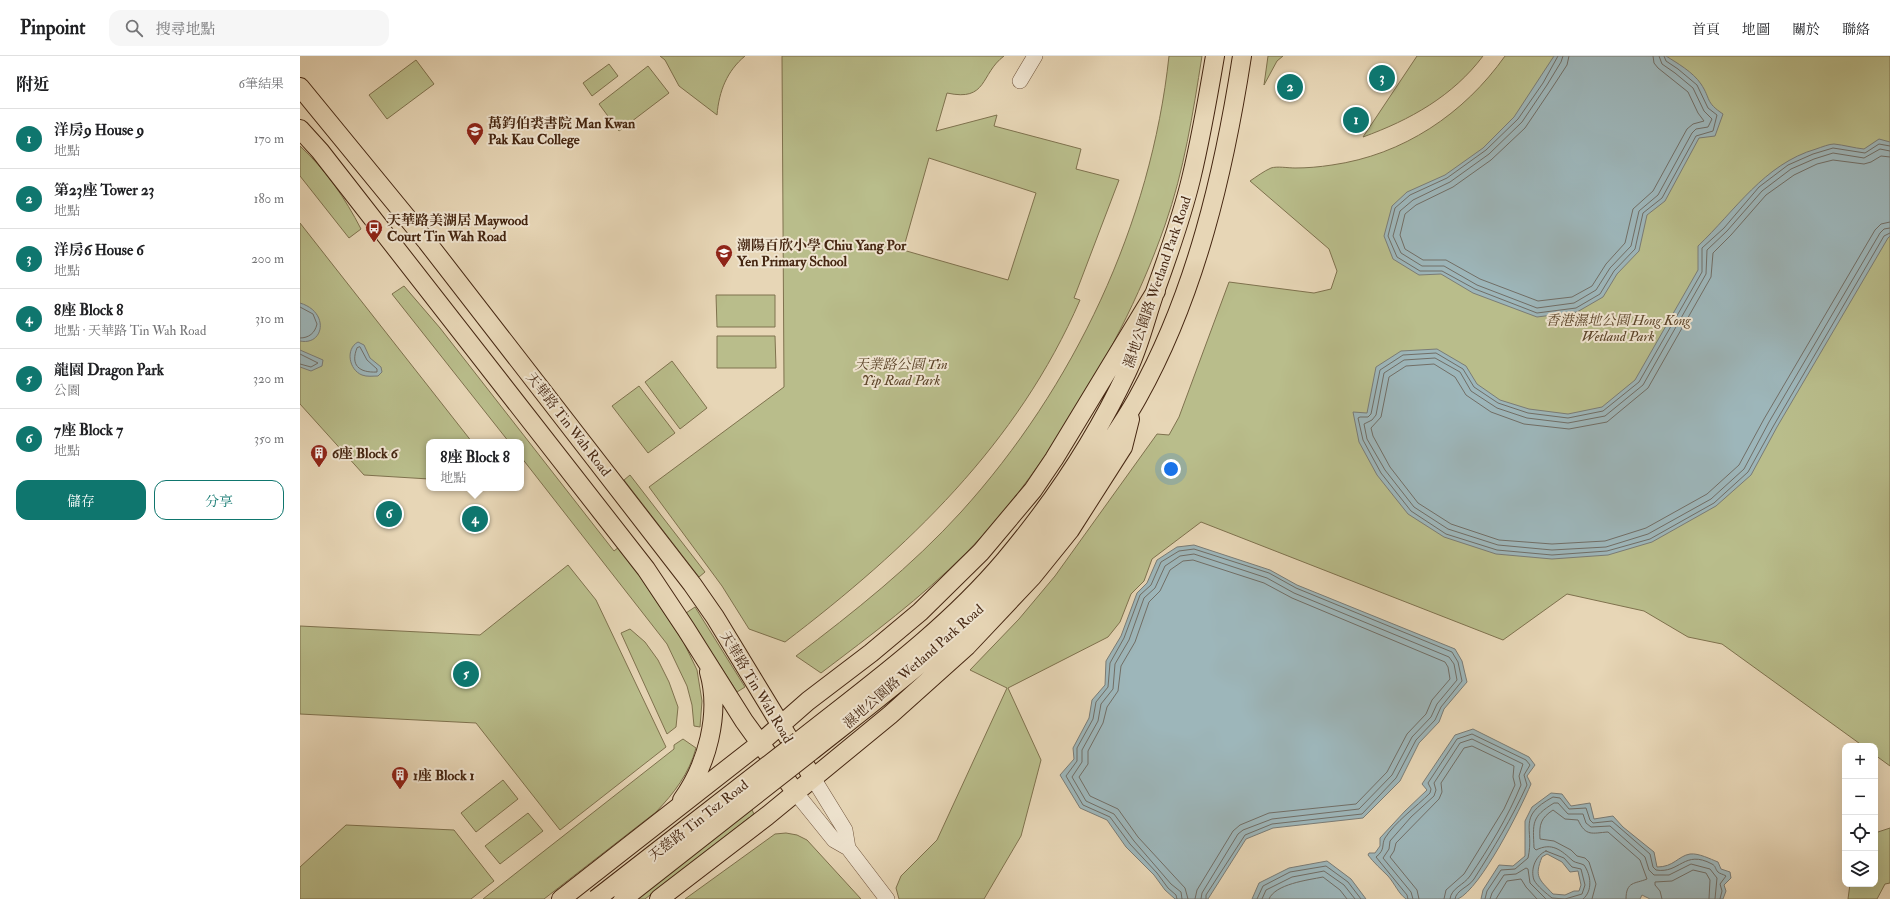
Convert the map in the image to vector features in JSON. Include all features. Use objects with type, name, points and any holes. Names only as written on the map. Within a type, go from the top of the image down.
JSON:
[{"type":"main road","name":"濕地公園路 Wetland Park Road","points":[[804,747],[912,670],[987,603],[1040,544],[1076,479],[1098,427],[1129,370],[1142,334],[1179,222],[1191,180],[1201,138],[1215,56]]},
{"type":"main road","name":"濕地公園路 Wetland Park Road","points":[[1076,479],[1133,405],[1158,355],[1176,314],[1205,230],[1227,144],[1242,56]]},
{"type":"main road","name":"天華路 Tin Wah Road","points":[[300,87],[427,242],[692,584],[715,617],[813,778]]},
{"type":"main road","name":"天華路 Tin Wah Road","points":[[300,129],[330,164],[609,521],[665,596],[759,744],[796,793]]},
{"type":"main road","points":[[561,899],[759,744],[808,700],[900,629],[958,575],[999,533],[1033,490],[1054,459],[1156,291]]},
{"type":"main road","points":[[659,899],[796,793],[890,715],[967,646],[1032,577],[1070,530],[1123,447],[1133,405]]},
{"type":"main road","points":[[669,814],[688,791],[695,779],[706,750],[711,725],[713,702],[712,683],[706,662]]},
{"type":"main road","name":"天慈路 Tin Tsz Road","points":[[596,899],[804,747]]},
{"type":"main road","name":"天慈路 Tin Tsz Road","points":[[623,899],[804,747]]},
{"type":"street","points":[[1020,81],[1036,56]]},
{"type":"street","points":[[813,778],[845,830],[848,848]]},
{"type":"street","points":[[796,793],[834,840],[848,848],[887,899]]},
{"type":"green space","points":[[660,56],[745,56],[733,68],[725,82],[717,115],[679,86],[665,60]]},
{"type":"green space","name":"天業路公園 Tin Yip Road Park","points":[[782,56],[1004,56],[996,63],[982,85],[977,90],[970,94],[960,95],[947,93],[936,131],[997,115],[994,126],[1081,149],[1076,169],[1119,180],[1074,298],[1080,300],[1055,352],[1025,401],[992,447],[955,490],[916,531],[874,570],[785,642],[749,629],[722,586],[649,487],[784,387]],"holes":[[[929,158],[1036,193],[1008,280],[903,250]]]},
{"type":"green space","points":[[1169,56],[1202,56],[1183,163],[1172,205],[1155,252],[1133,304],[1093,380],[1041,462],[1018,494],[980,539],[949,570],[914,601],[821,673],[796,656],[839,623],[903,570],[961,512],[1002,463],[1039,412],[1072,357],[1101,300],[1125,241],[1145,181],[1160,119]]},
{"type":"green space","points":[[1268,56],[1283,56],[1277,61],[1264,85]]},
{"type":"green space","points":[[1417,56],[1483,56],[1458,83],[1444,95],[1397,123],[1363,137]]},
{"type":"green space","name":"香港濕地公園 Hong Kong Wetland Park","points":[[1505,56],[1890,56],[1890,766],[1878,757],[1878,743],[1859,743],[1722,644],[1688,637],[1644,611],[1567,594],[1503,640],[1201,522],[1152,559],[1144,581],[1131,594],[1120,622],[1108,637],[1008,688],[1041,760],[1021,836],[984,899],[899,899],[896,888],[901,876],[937,840],[1007,688],[970,670],[1019,619],[1055,576],[1157,434],[1169,435],[1179,417],[1229,282],[1314,293],[1331,289],[1337,271],[1329,249],[1250,181],[1273,167],[1318,167],[1358,160],[1383,152],[1430,128],[1471,96],[1489,77]]},
{"type":"green space","points":[[416,60],[434,84],[387,119],[369,95]]},
{"type":"green space","points":[[609,64],[618,76],[592,96],[583,83]]},
{"type":"green space","points":[[648,66],[669,93],[619,131],[599,104]]},
{"type":"green space","points":[[300,146],[327,175],[348,206],[361,229],[349,238],[300,176]]},
{"type":"green space","points":[[300,223],[470,439],[426,439],[426,479],[364,475],[300,404]]},
{"type":"green space","points":[[404,286],[440,328],[614,551],[619,547],[627,557],[684,643],[697,670],[702,701],[700,727],[694,726],[692,705],[687,686],[667,644],[524,461],[524,439],[507,439],[392,294]]},
{"type":"green space","points":[[716,295],[775,295],[775,327],[717,327]]},
{"type":"green space","points":[[717,336],[775,336],[776,368],[717,368]]},
{"type":"green space","points":[[672,361],[707,408],[680,429],[645,382]]},
{"type":"green space","points":[[639,386],[675,433],[648,453],[612,406]]},
{"type":"green space","points":[[630,475],[705,572],[699,577],[624,480]]},
{"type":"green space","points":[[568,565],[596,600],[666,747],[560,830],[476,723],[300,714],[300,626],[480,635]]},
{"type":"green space","points":[[695,607],[745,687],[737,692],[686,613]]},
{"type":"green space","points":[[630,629],[645,642],[658,660],[669,682],[678,707],[676,727],[667,734],[621,633]]},
{"type":"green space","points":[[683,739],[696,748],[693,757],[680,783],[656,812],[544,899],[483,899],[674,749],[674,745]]},
{"type":"green space","points":[[503,780],[518,799],[476,832],[461,813]]},
{"type":"green space","points":[[750,806],[754,814],[645,899],[631,899]]},
{"type":"green space","points":[[528,813],[543,831],[500,864],[485,846]]},
{"type":"green space","points":[[346,825],[454,830],[494,881],[471,899],[300,899],[300,867]]},
{"type":"green space","points":[[1890,828],[1890,883],[1885,884],[1877,899],[1848,899],[1850,887],[1878,887],[1878,832]]},
{"type":"green space","points":[[786,833],[797,835],[807,840],[861,899],[685,899],[775,834]]},
{"type":"water","points":[[1554,56],[1666,56],[1685,68],[1698,80],[1713,106],[1723,114],[1715,136],[1699,138],[1665,201],[1647,215],[1639,251],[1617,274],[1603,297],[1577,312],[1537,317],[1473,293],[1441,274],[1419,275],[1393,259],[1384,236],[1392,206],[1407,192],[1445,175],[1483,148],[1514,117]]},
{"type":"water","points":[[1879,139],[1890,142],[1890,236],[1777,427],[1751,475],[1716,506],[1652,542],[1608,555],[1552,559],[1496,554],[1444,537],[1408,514],[1377,475],[1359,442],[1353,412],[1367,413],[1376,367],[1401,351],[1437,349],[1466,366],[1477,384],[1500,400],[1529,409],[1568,414],[1602,407],[1635,380],[1698,270],[1698,246],[1751,190],[1781,166],[1798,156],[1832,144],[1864,149]]},
{"type":"water","points":[[300,303],[310,307],[320,320],[318,334],[308,341],[300,341]]},
{"type":"water","points":[[358,342],[364,345],[370,358],[381,367],[382,372],[378,376],[364,376],[354,369],[350,359],[350,354],[351,349]]},
{"type":"water","points":[[300,350],[323,360],[322,366],[311,371],[300,367]]},
{"type":"water","points":[[1194,545],[1270,570],[1297,585],[1455,649],[1462,661],[1467,682],[1444,709],[1439,722],[1419,743],[1400,781],[1363,818],[1273,828],[1246,839],[1208,899],[1175,899],[1126,847],[1107,820],[1080,808],[1060,775],[1074,759],[1073,748],[1089,718],[1092,700],[1105,685],[1106,661],[1121,636],[1137,593],[1147,583],[1157,560],[1177,547]]},
{"type":"water","points":[[1473,729],[1529,757],[1535,765],[1527,776],[1531,784],[1499,847],[1478,880],[1467,892],[1458,899],[1406,899],[1388,876],[1368,855],[1369,853],[1375,853],[1380,846],[1380,838],[1427,790],[1422,784],[1455,735]]},
{"type":"water","points":[[1551,793],[1562,794],[1571,806],[1590,803],[1594,819],[1613,816],[1623,827],[1654,852],[1657,867],[1663,867],[1690,854],[1701,855],[1718,862],[1721,869],[1730,872],[1731,878],[1724,885],[1726,891],[1723,899],[1650,899],[1642,895],[1640,899],[1481,899],[1483,890],[1499,865],[1513,866],[1525,856],[1525,821],[1532,807]],"holes":[[[1547,854],[1562,862],[1570,872],[1578,871],[1581,885],[1579,891],[1574,891],[1565,895],[1553,894],[1541,881],[1538,874],[1538,869],[1542,857]]]},
{"type":"water","points":[[1327,861],[1351,879],[1366,899],[1252,899],[1259,883],[1289,868]]},
{"type":"place","name":"洋房6 House 6","points":[[1382,78]]},
{"type":"place","name":"第23座 Tower 23","points":[[1290,87]]},
{"type":"place","name":"洋房9 House 9","points":[[1356,120]]},
{"type":"place","name":"萬鈞伯裘書院 Man Kwan Pak Kau College","points":[[475,146]]},
{"type":"place","name":"天華路美湖居 Maywood Court Tin Wah Road","points":[[374,243]]},
{"type":"place","name":"潮陽百欣小學 Chiu Yang Por Yen Primary School","points":[[724,268]]},
{"type":"place","name":"6座 Block 6","points":[[319,468]]},
{"type":"place","name":"7座 Block 7","points":[[389,514]]},
{"type":"place","name":"8座 Block 8","points":[[475,519]]},
{"type":"place","name":"龍園 Dragon Park","points":[[466,674]]},
{"type":"place","name":"1座 Block 1","points":[[400,790]]}]
